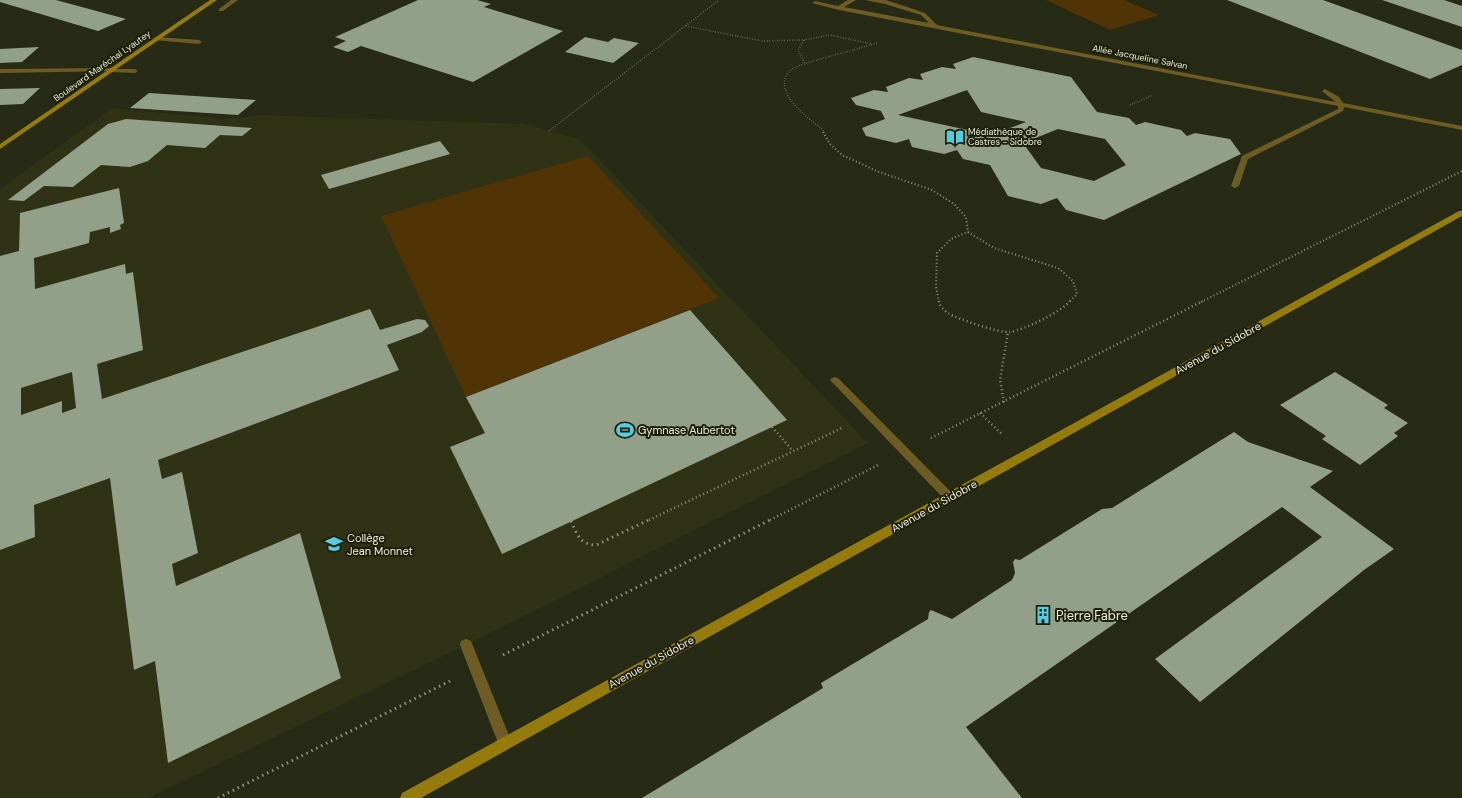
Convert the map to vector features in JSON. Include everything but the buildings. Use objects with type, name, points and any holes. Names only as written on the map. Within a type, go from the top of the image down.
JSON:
[{"type":"main road","name":"Boulevard Maréchal Lyautey","points":[[0,147],[214,0]]},
{"type":"main road","name":"Avenue du Sidobre","points":[[407,798],[1462,213]]},
{"type":"street","points":[[221,10],[235,0]]},
{"type":"street","points":[[839,8],[844,3],[853,0]]},
{"type":"street","points":[[868,0],[886,2],[923,14],[935,26]]},
{"type":"street","name":"Allée Jacqueline Salvan","points":[[815,3],[1462,128]]},
{"type":"street","points":[[156,39],[199,42]]},
{"type":"street","points":[[1195,77],[1200,69]]},
{"type":"street","points":[[0,71],[135,71]]},
{"type":"street","points":[[1235,186],[1245,158],[1341,110],[1341,105],[1337,98],[1325,91]]},
{"type":"street","points":[[835,380],[949,497]]},
{"type":"street","points":[[466,645],[505,743]]},
{"type":"path","points":[[549,131],[719,0]]},
{"type":"path","points":[[685,26],[762,41],[804,40],[830,36],[874,44]]},
{"type":"path","points":[[804,40],[798,50],[805,64]]},
{"type":"path","points":[[881,42],[805,64],[790,71],[785,80],[785,88],[793,104],[822,130],[830,144],[842,154],[859,164],[932,190],[954,204],[966,217],[968,232]]},
{"type":"path","points":[[218,798],[1462,171]]},
{"type":"path","points":[[968,232],[994,248],[1058,268],[1073,281],[1077,294],[1064,308],[1019,330],[1008,332],[975,324],[947,313],[939,304],[936,287],[938,253],[951,239],[968,232]]},
{"type":"path","points":[[1004,402],[1000,380],[1008,332]]},
{"type":"path","points":[[980,413],[1004,435]]},
{"type":"path","points":[[571,521],[582,542],[588,546],[596,546],[869,414]]},
{"type":"path","points":[[772,427],[793,451]]},
{"type":"shaded area","points":[[1046,0],[1124,0],[1159,15],[1110,30]]},
{"type":"shaded area","name":"Collège Jean Monnet","points":[[112,108],[226,119],[260,115],[524,124],[580,139],[868,443],[466,645],[148,798],[0,798],[0,189]]},
{"type":"shaded area","points":[[588,156],[719,298],[466,397],[381,216]]},
{"type":"place","name":"Médiathèque de Castres - Sidobre","points":[[955,137]]},
{"type":"place","name":"Gymnase Aubertot","points":[[625,430]]},
{"type":"place","name":"Collège Jean Monnet","points":[[334,544]]},
{"type":"place","name":"Pierre Fabre","points":[[1043,615]]}]
